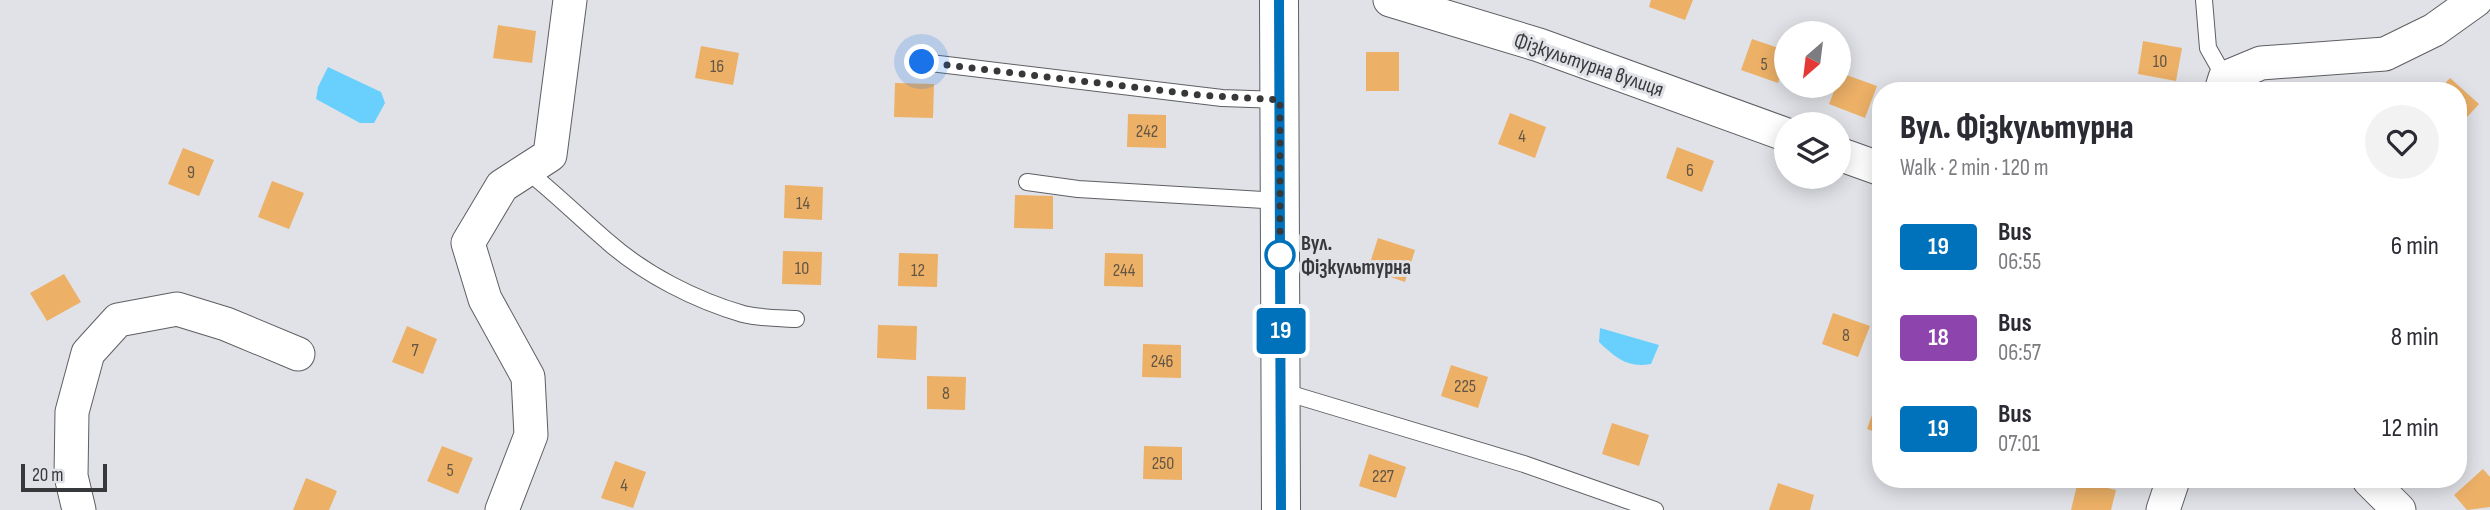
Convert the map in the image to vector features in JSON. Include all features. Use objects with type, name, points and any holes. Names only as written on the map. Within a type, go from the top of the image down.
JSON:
[{"type":"street","points":[[502,510],[531,435],[528,377],[485,299],[468,243],[502,186],[551,155],[570,0]]},
{"type":"street","points":[[1279,0],[1281,510]]},
{"type":"street","name":"Фізкультурна вулиця","points":[[1390,0],[1539,45],[1774,130]]},
{"type":"street","points":[[2227,82],[2261,63],[2385,54],[2434,30],[2476,0]]},
{"type":"street","points":[[1851,158],[1872,166]]},
{"type":"street","points":[[79,510],[71,477],[72,412],[88,353],[118,320],[177,309],[226,324],[298,354]]},
{"type":"street","points":[[2163,510],[2170,488]]},
{"type":"street","points":[[2377,488],[2399,510]]},
{"type":"lane","points":[[2204,0],[2208,48],[2222,82]]},
{"type":"lane","points":[[922,62],[1183,93],[1280,100]]},
{"type":"lane","points":[[527,170],[608,243],[657,276],[701,299],[746,315],[796,319]]},
{"type":"lane","points":[[1027,182],[1078,189],[1280,201]]},
{"type":"lane","points":[[1281,391],[1524,464],[1655,510]]},
{"type":"water","points":[[328,67],[381,92],[385,103],[374,123],[360,123],[316,99],[318,87]]},
{"type":"water","points":[[1600,328],[1659,345],[1651,364],[1628,363],[1617,357],[1599,342]]},
{"type":"building","points":[[1651,0],[1693,0],[1685,20],[1649,7]]},
{"type":"building","points":[[498,25],[536,31],[532,63],[493,58]]},
{"type":"building","points":[[1752,39],[1774,47],[1774,82],[1741,70]]},
{"type":"building","points":[[2143,41],[2182,48],[2176,81],[2138,74]]},
{"type":"building","points":[[701,46],[739,53],[733,85],[695,78]]},
{"type":"building","points":[[1366,52],[1399,52],[1399,91],[1366,91]]},
{"type":"building","points":[[1852,77],[1872,84],[1872,99],[1865,118],[1829,104],[1831,98],[1852,98]]},
{"type":"building","points":[[895,83],[934,84],[933,118],[894,117]]},
{"type":"building","points":[[2467,93],[2479,104],[2467,117]]},
{"type":"building","points":[[1510,113],[1546,127],[1535,158],[1498,144]]},
{"type":"building","points":[[1128,114],[1166,115],[1166,148],[1127,147]]},
{"type":"building","points":[[1677,147],[1714,161],[1702,192],[1666,178]]},
{"type":"building","points":[[183,148],[214,160],[199,196],[168,184]]},
{"type":"building","points":[[272,181],[304,193],[289,229],[258,217]]},
{"type":"building","points":[[785,185],[823,187],[822,220],[784,218]]},
{"type":"building","points":[[1015,195],[1053,196],[1053,229],[1014,228]]},
{"type":"building","points":[[1378,238],[1415,250],[1405,282],[1368,269]]},
{"type":"building","points":[[783,251],[822,252],[821,285],[782,284]]},
{"type":"building","points":[[899,253],[938,254],[937,287],[898,286]]},
{"type":"building","points":[[1105,253],[1143,254],[1143,287],[1104,286]]},
{"type":"building","points":[[64,274],[81,302],[47,321],[30,293]]},
{"type":"building","points":[[1833,313],[1870,326],[1858,357],[1822,344]]},
{"type":"building","points":[[878,325],[917,326],[916,360],[877,358]]},
{"type":"building","points":[[407,326],[437,339],[423,374],[392,362]]},
{"type":"building","points":[[1143,344],[1181,345],[1181,378],[1142,377]]},
{"type":"building","points":[[1451,365],[1488,377],[1478,408],[1441,396]]},
{"type":"building","points":[[927,376],[966,377],[965,410],[927,409]]},
{"type":"building","points":[[1872,415],[1872,431],[1867,429]]},
{"type":"building","points":[[1612,423],[1649,435],[1639,466],[1602,454]]},
{"type":"building","points":[[442,446],[473,458],[458,494],[427,481]]},
{"type":"building","points":[[1144,446],[1182,447],[1182,480],[1143,479]]},
{"type":"building","points":[[1369,454],[1406,467],[1396,498],[1359,486]]},
{"type":"building","points":[[615,461],[646,472],[633,508],[601,498]]},
{"type":"building","points":[[2483,469],[2490,477],[2490,507],[2467,510],[2454,495],[2462,488],[2467,488],[2467,483]]},
{"type":"building","points":[[306,478],[337,491],[329,510],[293,510]]},
{"type":"building","points":[[1778,483],[1814,495],[1810,510],[1769,510]]},
{"type":"building","points":[[2076,488],[2116,490],[2111,510],[2071,510]]},
{"type":"bus line","name":"19","points":[[1279,0],[1281,510]]},
{"type":"place","name":"Вул. Фізкультурна","points":[[1280,255]]},
{"type":"route","points":[[922,62],[1222,98],[1280,100],[1280,261],[1280,255]]}]
